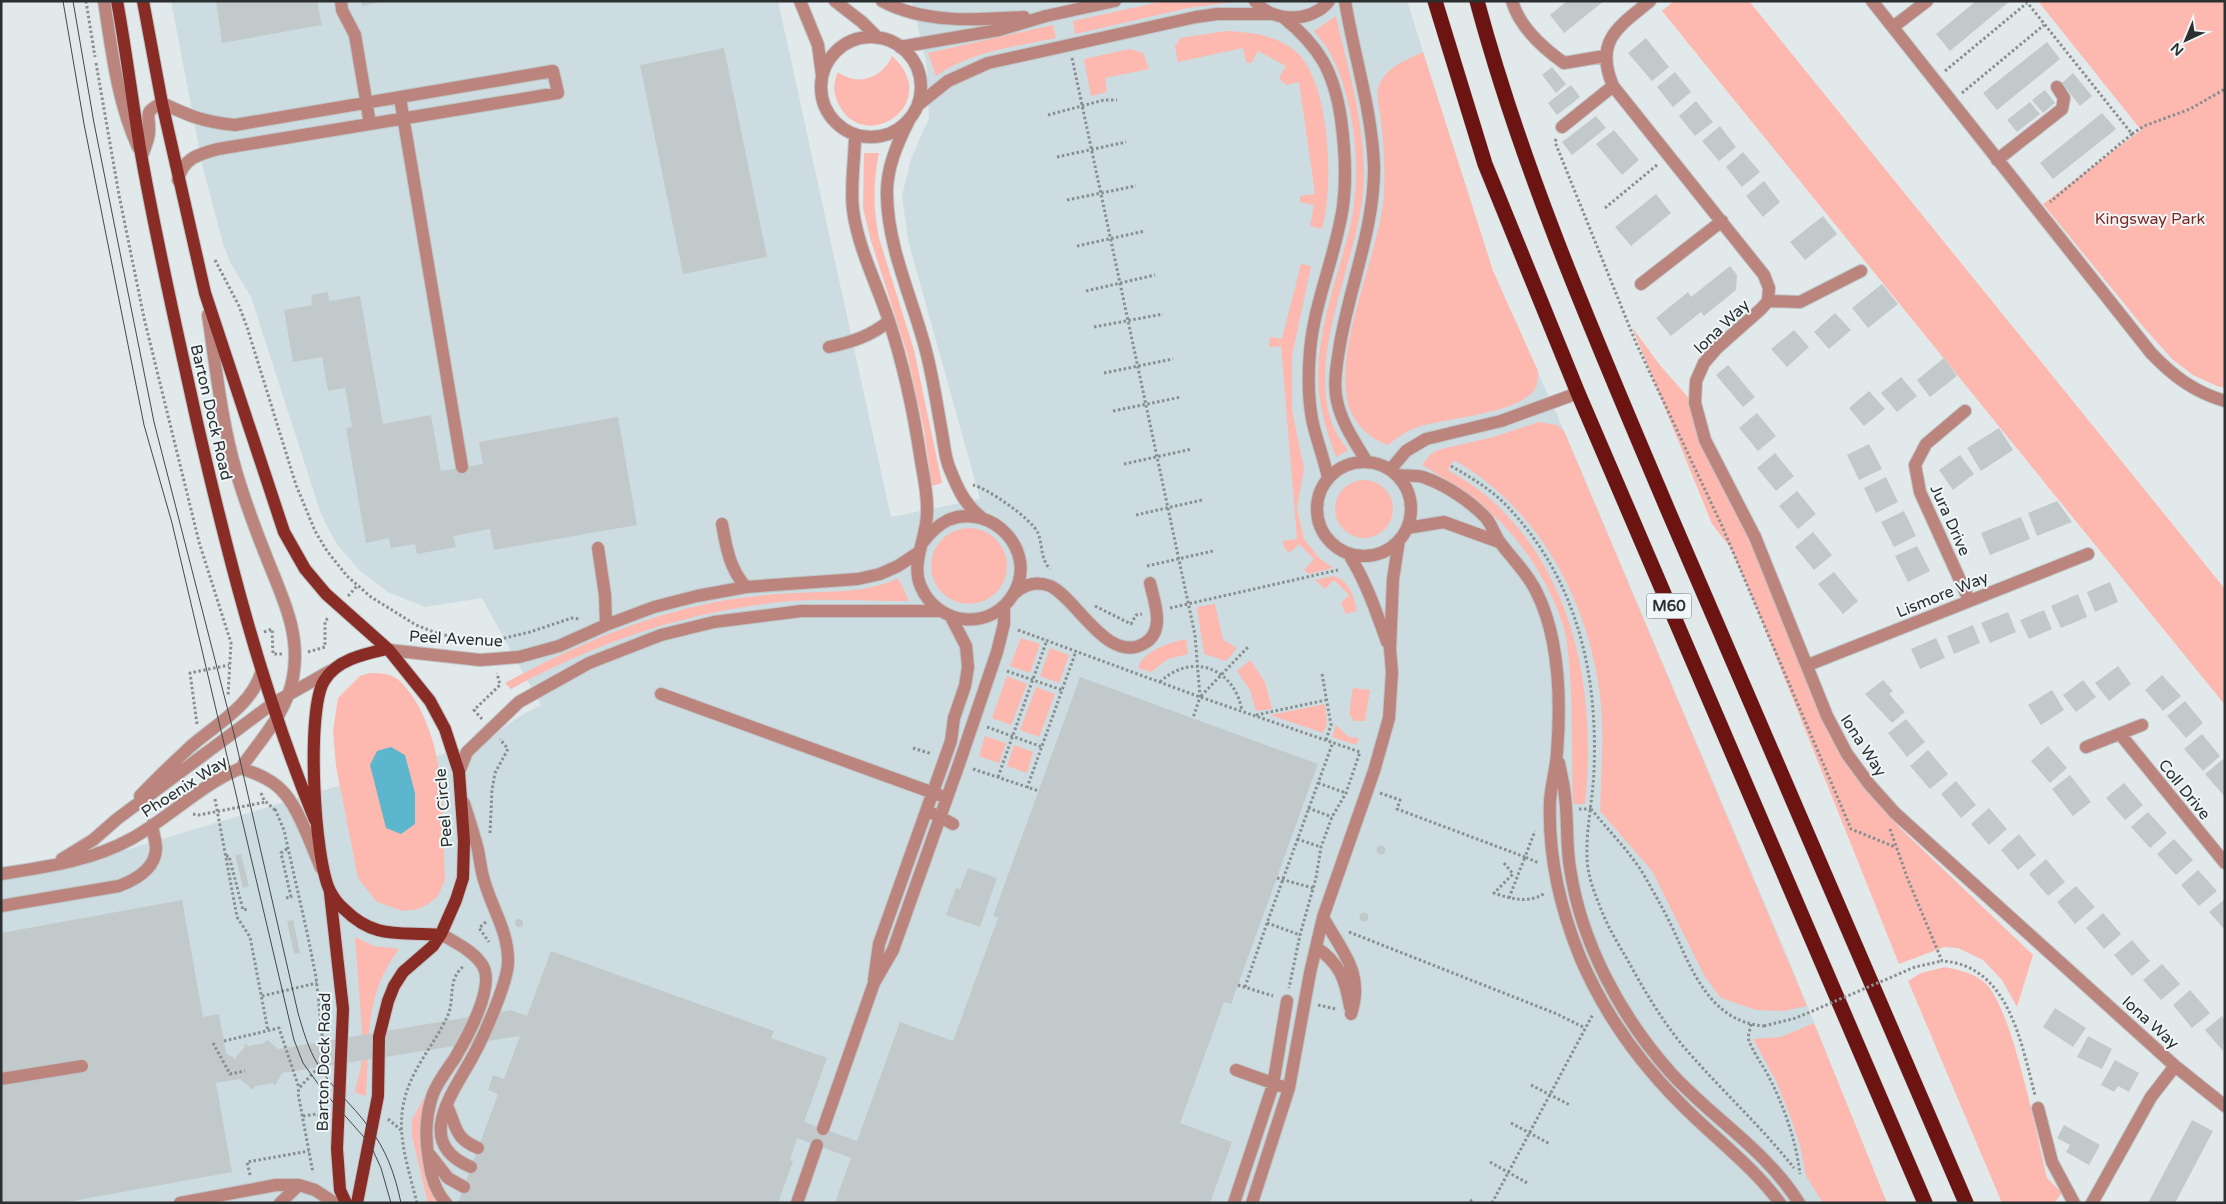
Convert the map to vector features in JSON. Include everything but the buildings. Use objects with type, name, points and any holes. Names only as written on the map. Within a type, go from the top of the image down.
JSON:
[{"type":"highway","name":"M60","points":[[1435,1],[1485,164],[1578,393],[1925,1203]]},
{"type":"highway","name":"M60","points":[[1477,1],[1486,34],[1524,147],[1575,291],[1730,659],[1966,1203]]},
{"type":"highway","name":"M60","points":[[1483,1],[1486,34]]},
{"type":"main road","name":"Barton Dock Road","points":[[117,1],[142,156],[171,310],[215,500],[262,674],[297,776],[316,820]]},
{"type":"main road","name":"Barton Dock Road","points":[[143,1],[178,180],[205,292],[284,532],[305,569],[326,594],[388,650]]},
{"type":"main road","points":[[388,650],[350,660],[330,671],[318,692],[314,729],[316,820],[329,887],[344,910],[363,924],[395,935],[440,934]]},
{"type":"main road","name":"Peel Circle","points":[[388,650],[430,701],[444,729],[459,772],[464,841],[463,878],[456,900],[440,934]]},
{"type":"main road","name":"Barton Dock Road","points":[[329,887],[343,1008],[337,1149],[340,1190],[346,1203]]},
{"type":"main road","points":[[358,1203],[378,1096],[380,1037],[386,1009],[394,986],[403,972],[433,946],[440,934]]},
{"type":"street","points":[[104,1],[115,75],[126,121],[142,156]]},
{"type":"street","points":[[341,1],[342,10],[355,35],[370,124]]},
{"type":"street","points":[[800,1],[818,45],[823,77],[822,92],[825,105],[832,118],[842,128],[855,134],[878,137],[900,128],[909,120]]},
{"type":"street","points":[[835,1],[862,22],[878,38]]},
{"type":"street","points":[[882,1],[895,8],[923,16],[995,19],[1046,16]]},
{"type":"street","points":[[900,47],[999,30],[1046,16],[1114,1]]},
{"type":"street","points":[[1255,1],[1302,32],[1314,45],[1328,69],[1340,111],[1346,153],[1343,208],[1316,319],[1310,349],[1308,379],[1312,421],[1325,459],[1328,478]]},
{"type":"street","points":[[918,105],[948,81],[973,68],[1033,52],[1217,14],[1277,15],[1299,18],[1314,13],[1329,1]]},
{"type":"street","points":[[1345,1],[1366,102],[1374,165],[1372,197],[1343,327],[1335,385],[1340,415],[1367,462]]},
{"type":"street","points":[[1512,1],[1514,10],[1527,27],[1548,51],[1564,63],[1606,56]]},
{"type":"street","name":"Iona Way","points":[[1650,1],[1620,24],[1608,40],[1606,71],[1613,86],[1764,275],[1769,288],[1768,301],[1762,310],[1717,348],[1704,363],[1696,381],[1695,403],[1705,440],[1756,537],[1808,665],[1826,716],[1847,754],[1869,784],[1895,813],[2175,1066],[2225,1106]]},
{"type":"street","points":[[1872,1],[1997,160],[2165,367],[2194,389],[2225,401]]},
{"type":"street","points":[[1893,27],[1927,1]]},
{"type":"street","points":[[823,77],[834,55],[843,47],[866,38],[878,38],[900,47],[912,58],[919,73],[921,89],[918,105],[895,150],[889,171],[888,216],[897,255],[926,352],[948,465],[958,488],[970,508],[981,518]]},
{"type":"street","points":[[142,156],[149,133],[146,117],[151,108],[162,102],[184,114],[208,122],[235,125],[553,71],[558,93],[200,154],[184,164],[178,180]]},
{"type":"street","points":[[1562,127],[1613,86]]},
{"type":"street","points":[[1997,160],[2062,109],[2064,98],[2057,87]]},
{"type":"street","points":[[400,98],[462,467]]},
{"type":"street","points":[[855,134],[851,192],[853,211],[862,247],[889,321],[911,407],[927,495],[927,514],[916,569],[920,585],[928,600],[946,614],[966,646],[968,667],[965,686],[954,718],[951,741],[878,944],[874,982]]},
{"type":"street","points":[[1641,284],[1722,221]]},
{"type":"street","name":"Iona Way","points":[[1768,301],[1800,302],[1861,271]]},
{"type":"street","points":[[205,292],[224,424],[251,519],[283,596],[294,637],[294,677],[278,719],[241,768]]},
{"type":"street","points":[[829,347],[853,341],[870,334],[889,321]]},
{"type":"street","points":[[1394,473],[1406,451],[1426,439],[1501,421],[1578,393]]},
{"type":"street","name":"Jura Drive","points":[[1965,411],[1926,444],[1915,464],[1920,492],[1969,600]]},
{"type":"street","points":[[1394,473],[1405,487],[1410,500],[1410,514],[1407,528],[1399,540],[1388,549],[1375,554],[1348,553],[1335,546],[1318,521],[1317,506],[1320,491],[1328,478],[1339,468],[1353,463],[1367,462],[1394,473],[1421,477],[1463,498],[1487,519],[1499,542],[1520,565],[1532,585],[1548,622],[1554,652],[1557,697],[1557,753],[1550,799],[1551,840],[1555,871],[1570,930],[1581,959],[1624,1037],[1661,1083],[1702,1124],[1747,1164],[1780,1203]]},
{"type":"street","points":[[459,772],[467,752],[519,702],[567,674],[610,654],[661,635],[733,618],[801,611],[946,614],[965,620],[980,619],[993,614],[1004,606],[1014,593],[1020,577],[1020,561],[1015,545],[1006,531],[992,522],[981,518],[964,516],[948,520],[934,529],[921,547]]},
{"type":"street","points":[[1407,528],[1444,522],[1499,542]]},
{"type":"street","points":[[722,524],[732,564],[738,579],[746,587]]},
{"type":"street","points":[[1252,1203],[1289,1088],[1323,917],[1368,788],[1381,748],[1388,718],[1392,672],[1390,649],[1393,578],[1399,540]]},
{"type":"street","name":"Peel Avenue","points":[[388,650],[458,658],[519,657],[559,646],[606,625],[654,607],[697,596],[746,587],[858,579],[880,574],[898,566],[921,547]]},
{"type":"street","points":[[598,548],[605,595],[606,625]]},
{"type":"street","points":[[1348,553],[1371,595],[1390,649]]},
{"type":"street","name":"Lismore Way","points":[[1808,665],[2088,554]]},
{"type":"street","points":[[1014,593],[1027,585],[1048,585],[1063,595],[1088,624],[1100,633],[1125,646],[1137,646],[1152,638],[1157,628],[1158,617],[1150,583]]},
{"type":"street","points":[[822,1129],[874,982],[893,950],[959,764],[984,692],[1004,624],[1004,606]]},
{"type":"street","points":[[117,819],[272,704],[330,671]]},
{"type":"street","points":[[52,865],[93,840],[117,819],[190,747],[252,695],[262,674]]},
{"type":"street","points":[[661,694],[930,797],[946,797]]},
{"type":"street","points":[[2086,747],[2142,725]]},
{"type":"street","name":"Coll Drive","points":[[2120,734],[2225,863]]},
{"type":"street","points":[[1557,753],[1566,798],[1567,845],[1575,898],[1595,954],[1614,992],[1636,1028],[1671,1073],[1759,1154],[1799,1203]]},
{"type":"street","name":"Phoenix Way","points":[[1,874],[95,855],[131,839],[207,787],[241,768],[263,777],[285,793],[295,810],[329,887]]},
{"type":"street","points":[[461,793],[478,850],[483,879],[505,935],[508,965],[507,974],[481,1042],[452,1090],[441,1126],[443,1142],[457,1160],[471,1167]]},
{"type":"street","points":[[930,797],[932,812],[939,818],[953,824]]},
{"type":"street","points":[[1,906],[119,886],[136,880],[150,865],[156,850],[152,825]]},
{"type":"street","points":[[1316,947],[1326,954],[1340,971],[1345,981],[1351,1014],[1356,996],[1353,969],[1323,917]]},
{"type":"street","points":[[440,934],[467,949],[475,957],[483,966],[486,984],[482,1001],[462,1044],[434,1092],[427,1119],[427,1151],[436,1190],[446,1203]]},
{"type":"street","points":[[1234,1203],[1273,1085],[1287,1001]]},
{"type":"street","points":[[1,1079],[82,1066]]},
{"type":"street","points":[[2092,1203],[2142,1111],[2175,1066]]},
{"type":"street","points":[[1236,1070],[1273,1085],[1289,1088]]},
{"type":"street","points":[[447,1106],[460,1137],[478,1148]]},
{"type":"street","points":[[2038,1108],[2052,1162],[2074,1203]]},
{"type":"street","points":[[797,1203],[817,1146]]},
{"type":"street","points":[[427,1151],[442,1172],[464,1187]]},
{"type":"street","points":[[180,1203],[276,1185],[299,1185],[315,1190],[335,1203]]},
{"type":"street","points":[[280,1203],[299,1185]]},
{"type":"path","points":[[86,1],[119,195],[144,318],[199,542],[231,643],[229,664],[230,686]]},
{"type":"path","points":[[1934,80],[2027,2],[2132,134]]},
{"type":"path","points":[[1951,101],[2044,25]]},
{"type":"path","points":[[1069,45],[1195,634],[1200,697],[1193,718]]},
{"type":"path","points":[[2039,211],[2144,126],[2190,109],[2225,89]]},
{"type":"path","points":[[1048,115],[1104,100],[1117,100]]},
{"type":"path","points":[[1562,127],[1555,142],[1636,343],[1722,526],[1851,829],[1896,848]]},
{"type":"path","points":[[1057,157],[1126,142]]},
{"type":"path","points":[[1605,208],[1668,156]]},
{"type":"path","points":[[1067,200],[1136,186]]},
{"type":"path","points":[[1077,246],[1145,231]]},
{"type":"path","points":[[214,257],[239,306],[296,485],[315,531],[327,551],[347,576],[371,597],[416,625],[438,634],[464,639],[496,640],[530,632],[572,618],[583,620]]},
{"type":"path","points":[[1086,291],[1155,276]]},
{"type":"path","points":[[1094,327],[1163,314]]},
{"type":"path","points":[[1104,373],[1172,359]]},
{"type":"path","points":[[1112,411],[1180,397]]},
{"type":"path","points":[[1124,464],[1192,450]]},
{"type":"path","points":[[958,488],[975,485],[1011,508]]},
{"type":"path","points":[[1136,515],[1202,500]]},
{"type":"path","points":[[1147,566],[1213,551]]},
{"type":"path","points":[[1004,624],[1200,697],[1360,752],[1346,792],[1332,817],[1321,848],[1313,888],[1300,934],[1287,1001],[1238,985]]},
{"type":"path","points":[[496,640],[500,686],[474,710],[508,748]]},
{"type":"path","points":[[998,777],[1047,640]]},
{"type":"path","points":[[1200,697],[1224,675],[1249,646]]},
{"type":"path","points":[[1027,788],[1076,651]]},
{"type":"path","points":[[196,723],[190,673],[229,664]]},
{"type":"path","points":[[1160,682],[1168,674],[1188,666],[1212,669],[1224,675],[1236,691],[1242,711]]},
{"type":"path","points":[[1004,670],[1062,690]]},
{"type":"path","points":[[1322,674],[1331,725],[1326,740]]},
{"type":"path","points":[[1255,716],[1326,700]]},
{"type":"path","points":[[984,726],[1042,746]]},
{"type":"path","points":[[1245,987],[1333,742]]},
{"type":"path","points":[[914,748],[944,759]]},
{"type":"path","points":[[959,764],[1038,792]]},
{"type":"path","points":[[1350,782],[1400,800],[1397,809],[1545,865]]},
{"type":"path","points":[[1318,783],[1346,792]]},
{"type":"path","points":[[214,797],[237,917],[250,937],[268,1030]]},
{"type":"path","points":[[174,810],[199,815],[266,802],[274,808],[280,817],[308,937],[316,983],[324,1055],[319,1067],[299,1088]]},
{"type":"path","points":[[1308,808],[1332,817]]},
{"type":"path","points":[[1804,1182],[1783,1153],[1683,1046],[1661,1018],[1639,981],[1600,906],[1590,877],[1587,856],[1591,809],[1642,873],[1664,910],[1696,979],[1704,991],[1726,1012],[1751,1024],[1764,1026],[1791,1020],[1915,968],[1942,961],[1953,961],[1968,966],[1987,979],[2001,997],[2016,1027],[2038,1108]]},
{"type":"path","points":[[1895,813],[1890,824],[1896,848],[1942,961]]},
{"type":"path","points":[[1509,898],[1536,826]]},
{"type":"path","points":[[1297,839],[1321,848]]},
{"type":"path","points":[[286,898],[291,897],[281,853],[288,848]]},
{"type":"path","points":[[226,856],[229,856],[243,910],[248,908]]},
{"type":"path","points":[[1504,863],[1513,874],[1494,893],[1509,898],[1528,900],[1539,897],[1546,892],[1550,885]]},
{"type":"path","points":[[1277,878],[1330,894]]},
{"type":"path","points":[[1267,922],[1300,934]]},
{"type":"path","points":[[1345,931],[1557,1014],[1585,1028]]},
{"type":"path","points":[[262,996],[316,983]]},
{"type":"path","points":[[1492,1203],[1601,998]]},
{"type":"path","points":[[1751,1024],[1748,1038],[1783,1108],[1797,1154],[1800,1174]]},
{"type":"path","points":[[224,1041],[279,1028],[299,1088],[315,1190]]},
{"type":"path","points":[[213,1043],[230,1074],[244,1071]]},
{"type":"path","points":[[1531,1085],[1570,1105]]},
{"type":"path","points":[[1511,1123],[1550,1144]]},
{"type":"path","points":[[252,1189],[247,1162],[309,1151]]},
{"type":"path","points":[[1490,1162],[1529,1184]]},
{"type":"path","points":[[1470,1200],[1475,1203]]},
{"type":"shaded area","points":[[171,1],[778,1],[891,517],[980,499],[908,240],[902,196],[911,159],[929,118],[927,66],[912,1],[1407,1],[1493,271],[1569,442],[1788,958],[1887,1203],[1,1203],[1,873],[106,856],[483,742],[520,716],[541,705],[482,598],[425,607],[388,592],[360,571],[336,543],[321,514],[251,297],[230,262],[223,244],[203,168]]},
{"type":"green space","points":[[1164,1],[1233,2],[1188,8],[1075,34],[1073,21]]},
{"type":"green space","points":[[1674,1],[1749,1],[2225,589],[2225,705],[1662,11]]},
{"type":"green space","name":"Kingsway Park","points":[[2038,1],[2225,1],[2225,388],[2193,375],[2172,359],[2140,323],[2043,204],[2141,130]]},
{"type":"green space","points":[[1336,16],[1359,117],[1364,158],[1364,179],[1361,209],[1329,337],[1325,369],[1326,400],[1334,428],[1348,450],[1336,457],[1321,407],[1318,386],[1319,356],[1325,319],[1354,207],[1356,186],[1355,142],[1352,119],[1341,78],[1325,45],[1314,31]]},
{"type":"green space","points":[[1053,25],[1056,38],[979,55],[936,76],[928,53]]},
{"type":"green space","points":[[1226,31],[1253,33],[1287,45],[1306,64],[1316,84],[1322,108],[1328,162],[1326,210],[1322,229],[1310,226],[1314,205],[1300,202],[1300,196],[1315,194],[1299,82],[1286,85],[1279,78],[1286,66],[1258,51],[1251,63],[1246,62],[1243,48],[1178,62],[1175,46],[1181,38]]},
{"type":"green space","points":[[1130,49],[1143,53],[1149,69],[1105,78],[1107,92],[1091,96],[1084,59]]},
{"type":"green space","points":[[1423,52],[1493,271],[1538,371],[1538,378],[1535,389],[1514,404],[1498,410],[1418,427],[1398,437],[1388,445],[1369,435],[1359,426],[1352,414],[1345,384],[1347,358],[1351,331],[1374,246],[1384,195],[1384,150],[1378,89],[1381,81],[1390,70]]},
{"type":"green space","points":[[892,56],[906,73],[909,90],[905,105],[895,117],[881,124],[866,125],[851,119],[839,105],[836,97],[835,80],[838,72],[854,79],[869,78],[883,70]]},
{"type":"green space","points":[[864,153],[879,153],[874,196],[877,227],[914,350],[942,483],[932,486],[924,430],[907,353],[871,241],[863,208]]},
{"type":"green space","points":[[1301,264],[1311,266],[1292,356],[1292,410],[1304,469],[1297,508],[1304,539],[1319,558],[1333,568],[1309,574],[1304,570],[1314,559],[1299,544],[1289,553],[1284,547],[1283,541],[1297,539],[1281,346],[1269,347],[1270,337],[1282,339]]},
{"type":"green space","points":[[1632,327],[1659,364],[1692,402],[1751,537],[1775,598],[1870,792],[1900,828],[2033,955],[2017,1007],[2002,980],[1983,960],[1958,948],[1944,947],[1899,964],[1754,602],[1730,547],[1712,524]]},
{"type":"green space","points":[[1539,422],[1557,425],[1564,431],[1807,1006],[1783,1011],[1756,1010],[1721,998],[1705,977],[1652,871],[1600,811],[1601,704],[1595,667],[1586,631],[1573,597],[1556,564],[1536,533],[1512,505],[1485,481],[1454,460],[1448,470],[1476,488],[1500,508],[1526,539],[1548,572],[1564,608],[1576,646],[1584,685],[1587,725],[1588,765],[1585,804],[1573,804],[1569,664],[1564,630],[1554,601],[1535,566],[1509,531],[1494,516],[1461,490],[1422,465],[1430,455],[1438,450],[1493,437]]},
{"type":"green space","points":[[1358,480],[1370,480],[1385,488],[1393,503],[1393,515],[1385,530],[1370,538],[1358,538],[1343,530],[1335,515],[1335,503],[1343,488]]},
{"type":"green space","points":[[969,528],[983,531],[996,539],[1004,552],[1007,566],[1004,580],[996,593],[983,601],[969,604],[955,601],[942,593],[934,580],[931,566],[934,552],[942,539],[955,531]]},
{"type":"green space","points":[[1333,576],[1343,581],[1350,589],[1357,611],[1346,614],[1341,603],[1349,595],[1334,580],[1325,589],[1315,580]]},
{"type":"green space","points":[[898,578],[909,601],[806,600],[754,605],[717,612],[646,630],[612,642],[578,656],[511,689],[505,683],[587,643],[673,612],[748,597],[860,589],[873,587]]},
{"type":"green space","points":[[1215,604],[1223,640],[1237,648],[1226,661],[1204,654],[1197,607]]},
{"type":"green space","points":[[1021,638],[1040,644],[1030,673],[1010,666]]},
{"type":"green space","points":[[1186,639],[1188,654],[1168,659],[1151,672],[1138,668],[1151,652],[1165,645]]},
{"type":"green space","points":[[1050,648],[1069,655],[1059,683],[1040,676]]},
{"type":"green space","points":[[1250,660],[1265,682],[1272,709],[1256,711],[1250,690],[1237,671]]},
{"type":"green space","points":[[369,673],[395,677],[411,694],[423,715],[432,737],[437,760],[443,808],[445,880],[438,896],[418,909],[403,911],[377,902],[358,878],[336,766],[333,731],[338,698],[360,676]]},
{"type":"green space","points":[[1007,676],[1027,684],[1011,725],[992,718]]},
{"type":"green space","points":[[1036,687],[1055,694],[1039,737],[1020,730]]},
{"type":"green space","points":[[1353,688],[1370,690],[1365,721],[1354,721],[1349,714]]},
{"type":"green space","points":[[1325,704],[1327,724],[1323,733],[1270,715]]},
{"type":"green space","points":[[1336,725],[1349,737],[1359,738],[1356,745],[1332,737]]},
{"type":"green space","points":[[985,736],[1006,743],[999,763],[979,756]]},
{"type":"green space","points":[[1014,745],[1033,752],[1027,773],[1007,766]]},
{"type":"green space","points":[[355,937],[374,946],[399,949],[387,967],[374,1001],[370,1019],[366,1095],[364,1096],[355,1092],[361,1066],[362,1029]]},
{"type":"green space","points":[[1945,967],[1971,974],[1980,979],[1994,995],[2014,1043],[2047,1178],[2062,1193],[2054,1203],[2002,1203],[1908,981],[1921,973]]},
{"type":"green space","points":[[1814,1023],[1887,1203],[1823,1203],[1806,1176],[1800,1145],[1789,1113],[1776,1081],[1753,1039],[1781,1037]]},
{"type":"green space","points":[[434,1079],[422,1111],[420,1127],[422,1161],[438,1203],[428,1203],[412,1136],[412,1120]]},
{"type":"water","points":[[391,747],[405,755],[415,793],[415,824],[401,834],[386,828],[370,765],[377,751]]},
{"type":"tram line","points":[[63,1],[84,124],[144,425],[172,523],[294,1040],[303,1063],[324,1092],[370,1144],[381,1168],[391,1203]]},
{"type":"tram line","points":[[73,1],[94,123],[154,422],[234,734],[298,1013],[308,1045],[323,1072],[362,1118],[385,1153],[393,1172],[401,1203]]}]
